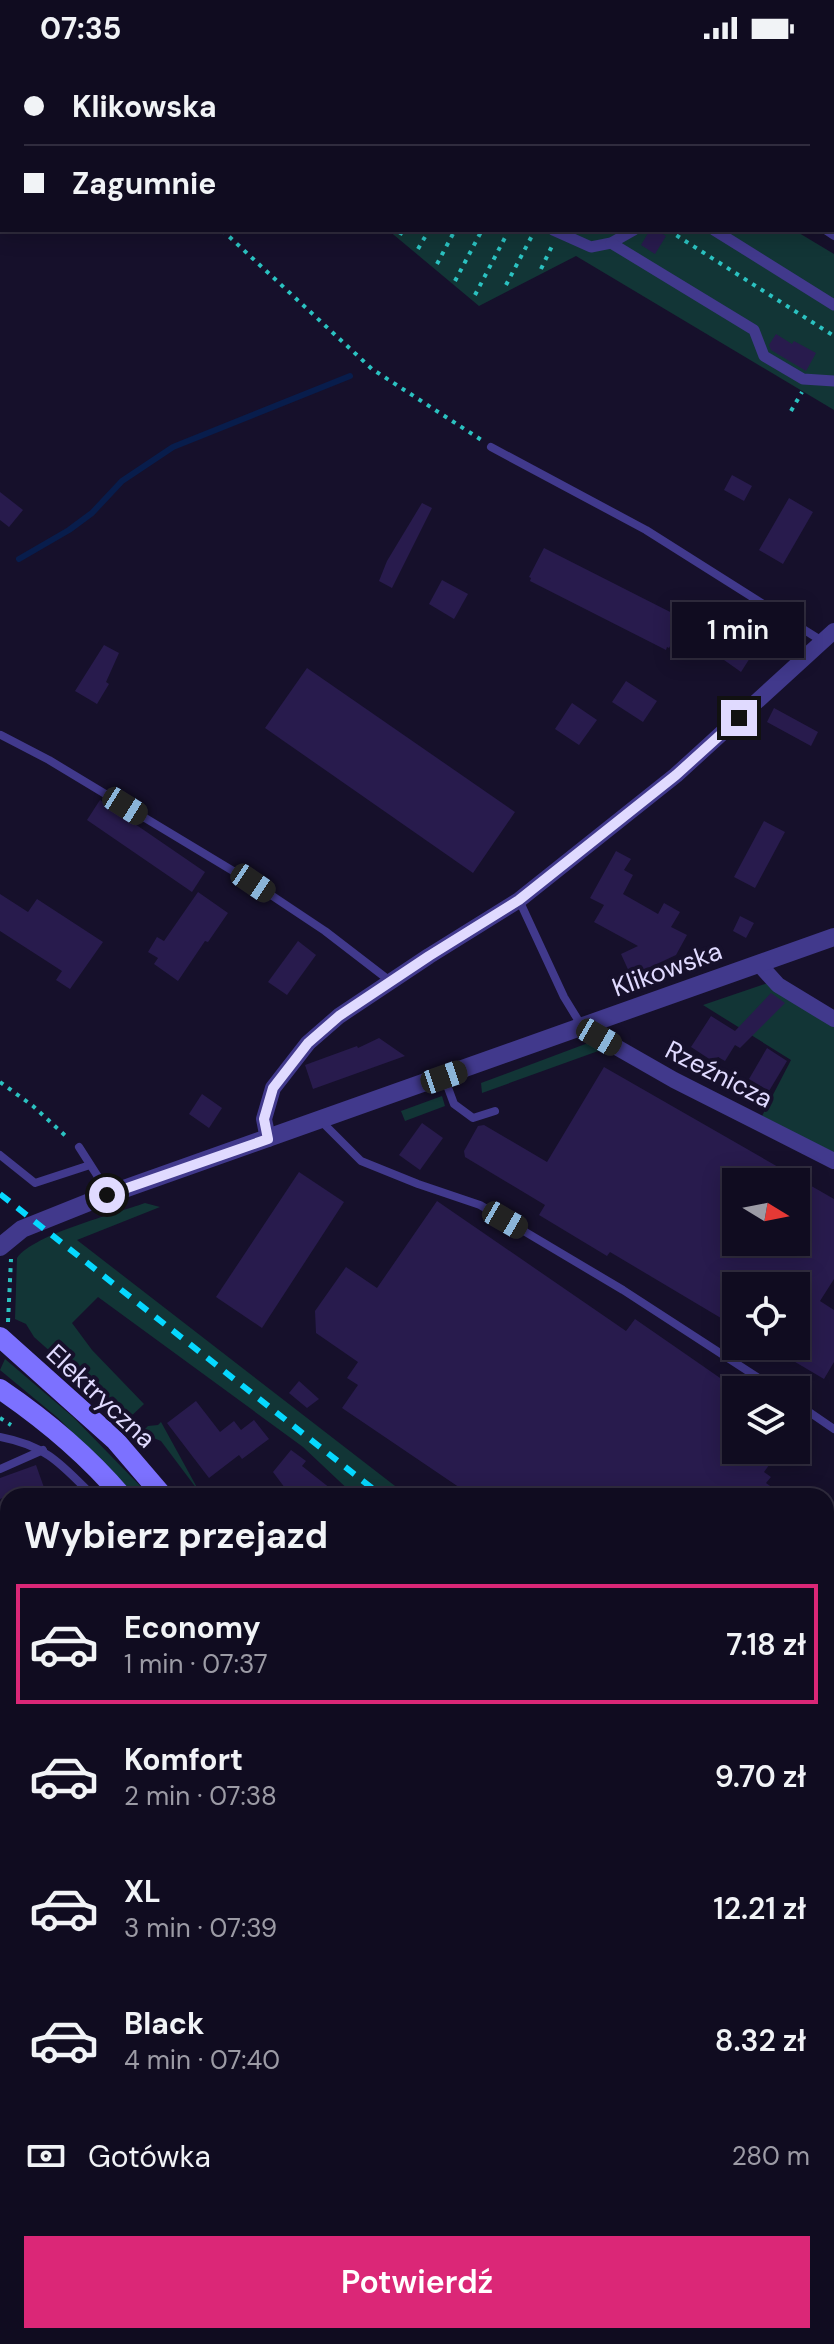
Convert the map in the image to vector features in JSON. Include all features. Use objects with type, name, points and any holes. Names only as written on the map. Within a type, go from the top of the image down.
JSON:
[{"type":"main road","name":"Elektryczna","points":[[0,1337],[115,1440],[156,1488]]},
{"type":"main road","points":[[0,1389],[91,1462],[115,1488]]},
{"type":"street","points":[[556,232],[591,247],[611,243],[630,232]]},
{"type":"street","points":[[717,232],[834,305]]},
{"type":"street","points":[[611,243],[754,330],[764,356],[803,379],[834,381]]},
{"type":"street","points":[[268,1139],[264,1119],[273,1088],[308,1043],[339,1016],[390,981],[519,900],[676,775],[828,636]]},
{"type":"street","name":"Klikowska","points":[[0,1231],[22,1229],[107,1195],[834,937]]},
{"type":"street","points":[[759,964],[778,985],[834,1019]]},
{"type":"street","name":"Rzeźnicza","points":[[583,1028],[674,1080],[834,1161]]},
{"type":"street","name":"Klikowska","points":[[0,1247],[22,1229]]},
{"type":"lane","points":[[491,447],[646,530],[828,636]]},
{"type":"lane","points":[[1,735],[49,760],[253,883],[325,931],[390,981]]},
{"type":"lane","points":[[519,900],[564,997],[583,1028]]},
{"type":"lane","points":[[444,1077],[454,1104],[473,1118],[495,1111]]},
{"type":"lane","points":[[321,1120],[361,1161],[480,1205],[610,1282],[755,1376]]},
{"type":"lane","points":[[79,1147],[107,1195]]},
{"type":"lane","points":[[0,1155],[35,1183],[90,1165]]},
{"type":"lane","points":[[810,1413],[834,1429]]},
{"type":"lane","points":[[0,1437],[22,1441],[43,1450],[85,1488]]},
{"type":"lane","points":[[0,1469],[43,1450]]},
{"type":"path","points":[[224,232],[372,369],[491,447]]},
{"type":"path","points":[[418,249],[428,232]]},
{"type":"path","points":[[437,264],[454,232]]},
{"type":"path","points":[[455,281],[481,232]]},
{"type":"path","points":[[475,295],[508,232]]},
{"type":"path","points":[[506,285],[534,232]]},
{"type":"path","points":[[541,269],[556,232]]},
{"type":"path","points":[[671,232],[834,336]]},
{"type":"path","points":[[0,1082],[33,1106],[79,1147]]},
{"type":"green space","points":[[390,232],[797,232],[834,254],[834,410],[576,256],[479,306]]},
{"type":"green space","points":[[768,983],[834,1027],[834,1153],[762,1116],[791,1060],[703,1005]]},
{"type":"green space","points":[[588,1043],[601,1050],[482,1093],[481,1083]]},
{"type":"green space","points":[[442,1096],[445,1106],[405,1121],[401,1111]]},
{"type":"green space","points":[[145,1203],[160,1207],[77,1240],[398,1488],[347,1488],[303,1447],[98,1297],[72,1323],[92,1350],[144,1404],[127,1420],[34,1337],[26,1324],[15,1319],[17,1258],[40,1241]]},
{"type":"green space","points":[[5,1359],[73,1417],[142,1488],[128,1488],[58,1418],[0,1370]]},
{"type":"green space","points":[[161,1422],[197,1488],[161,1441],[141,1433],[148,1426]]},
{"type":"building","points":[[649,232],[666,236],[655,254],[641,245]]},
{"type":"building","points":[[776,334],[816,353],[806,371],[771,350],[769,345]]},
{"type":"building","points":[[732,475],[752,486],[744,501],[724,490]]},
{"type":"building","points":[[0,492],[23,510],[9,527],[0,520]]},
{"type":"building","points":[[789,498],[813,512],[783,564],[759,550]]},
{"type":"building","points":[[422,503],[432,508],[392,588],[379,581],[387,561]]},
{"type":"building","points":[[544,548],[684,619],[669,648],[666,650],[530,581],[529,577]]},
{"type":"building","points":[[442,580],[468,594],[454,619],[429,604]]},
{"type":"building","points":[[731,633],[755,650],[741,672],[717,655]]},
{"type":"building","points":[[104,645],[119,653],[106,682],[109,684],[97,704],[75,691]]},
{"type":"building","points":[[307,668],[515,812],[473,873],[265,728]]},
{"type":"building","points":[[626,681],[657,701],[643,722],[612,702]]},
{"type":"building","points":[[572,703],[597,720],[579,745],[555,729]]},
{"type":"building","points":[[774,708],[818,732],[811,746],[767,722]]},
{"type":"building","points":[[100,800],[205,872],[192,892],[87,820]]},
{"type":"building","points":[[764,821],[785,832],[755,888],[734,877]]},
{"type":"building","points":[[616,851],[631,859],[624,870],[633,875],[623,894],[658,914],[664,903],[680,912],[671,927],[687,935],[676,955],[631,976],[621,954],[638,946],[594,922],[604,905],[590,898]]},
{"type":"building","points":[[198,892],[228,913],[178,981],[154,964],[158,958],[148,952],[157,937],[164,941]]},
{"type":"building","points":[[0,894],[28,912],[37,899],[103,942],[70,989],[56,980],[62,971],[0,931]]},
{"type":"building","points":[[740,916],[754,923],[746,938],[733,931]]},
{"type":"building","points":[[298,941],[316,955],[287,995],[268,982]]},
{"type":"building","points":[[771,993],[785,1003],[740,1048],[735,1045],[725,1061],[718,1057],[714,1062],[691,1047],[711,1016],[735,1031]]},
{"type":"building","points":[[379,1038],[405,1056],[313,1089],[305,1065]]},
{"type":"building","points":[[767,1048],[787,1061],[769,1091],[749,1079]]},
{"type":"building","points":[[604,1067],[780,1168],[722,1168],[722,1256],[810,1256],[810,1185],[834,1199],[834,1279],[820,1301],[834,1310],[834,1362],[824,1379],[792,1360],[810,1360],[810,1272],[722,1272],[722,1319],[610,1252],[607,1256],[539,1215],[545,1205],[465,1157],[464,1151],[478,1126],[484,1125],[547,1162]]},
{"type":"building","points":[[202,1094],[222,1108],[209,1128],[189,1114]]},
{"type":"building","points":[[422,1123],[443,1138],[420,1170],[399,1155]]},
{"type":"building","points":[[299,1172],[344,1202],[262,1328],[216,1297]]},
{"type":"building","points":[[437,1201],[626,1331],[635,1319],[722,1379],[722,1464],[770,1464],[764,1472],[771,1477],[766,1483],[773,1488],[460,1488],[342,1408],[358,1385],[347,1378],[358,1362],[316,1333],[315,1311],[346,1267],[377,1288]]},
{"type":"building","points":[[299,1381],[319,1399],[307,1408],[289,1393]]},
{"type":"building","points":[[196,1401],[220,1432],[234,1421],[241,1430],[254,1420],[269,1439],[242,1459],[239,1455],[209,1478],[167,1423]]},
{"type":"building","points":[[291,1450],[306,1461],[302,1466],[330,1488],[285,1488],[273,1472]]},
{"type":"building","points":[[36,1465],[44,1488],[0,1488],[0,1478]]},
{"type":"waterway","points":[[19,559],[69,530],[92,513],[122,481],[173,447],[350,376]]},
{"type":"railway","points":[[0,1194],[372,1488]]},
{"type":"route","points":[[107,1195],[268,1139],[264,1119],[273,1088],[308,1043],[339,1016],[519,900],[676,775],[739,718]]}]
